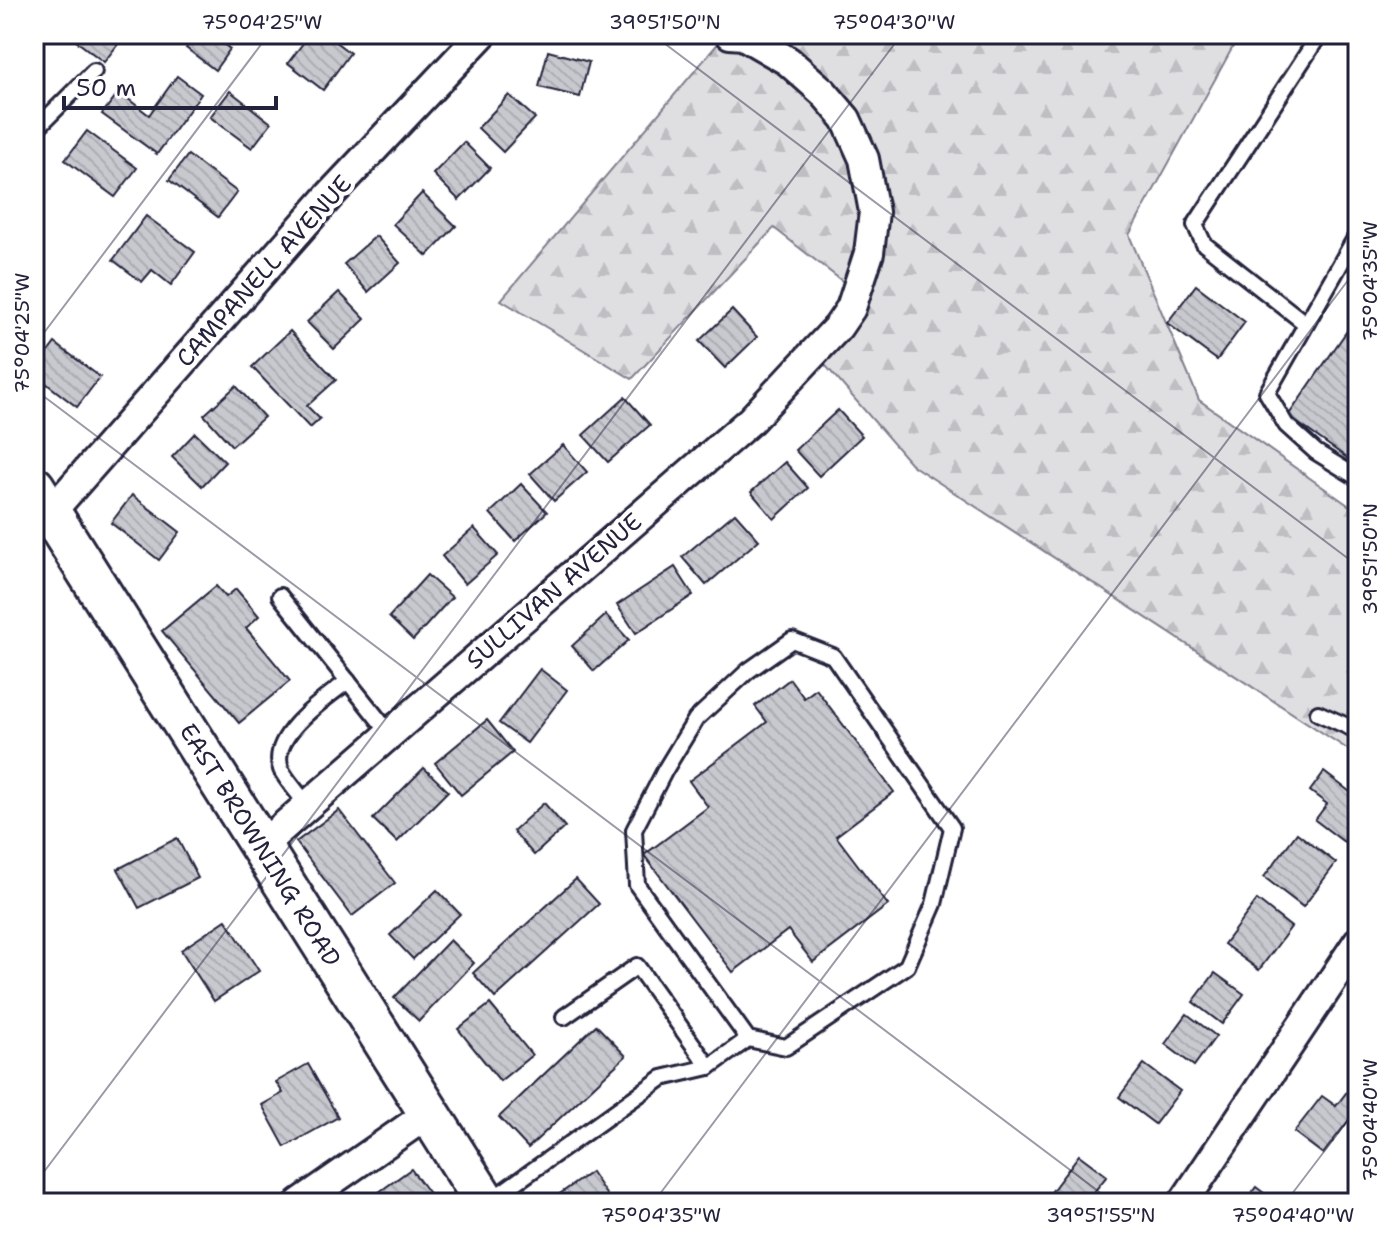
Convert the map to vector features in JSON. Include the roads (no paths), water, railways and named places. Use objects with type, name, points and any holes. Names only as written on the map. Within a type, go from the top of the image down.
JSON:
[{"type":"main road","name":"EAST BROWNING ROAD","points":[[42,500],[486,1203]]},
{"type":"street","name":"CAMPANELL AVENUE","points":[[42,500],[482,34]]},
{"type":"street","name":"SULLIVAN AVENUE","points":[[261,846],[751,420],[838,327],[851,308],[869,253],[874,212],[864,159],[846,119],[823,92],[788,61],[743,35],[730,34]]},
{"type":"street","points":[[1183,1203],[1358,942]]},
{"type":"street","points":[[300,1203],[429,1113]]},
{"type":"lane","points":[[1306,324],[1204,244],[1195,225],[1320,34]]},
{"type":"lane","points":[[34,131],[94,71]]},
{"type":"lane","points":[[1358,233],[1267,393],[1286,425],[1316,452],[1358,478]]},
{"type":"lane","points":[[280,596],[390,734]]},
{"type":"lane","points":[[486,1203],[662,1078],[709,1067],[748,1039],[786,1047],[907,966],[934,904],[952,828],[833,656],[792,640],[748,671],[696,719],[634,830],[637,885],[748,1039]]},
{"type":"lane","points":[[307,805],[280,768],[280,754],[298,719],[348,681]]},
{"type":"lane","points":[[1318,713],[1358,731]]},
{"type":"lane","points":[[564,1017],[637,966],[709,1067]]}]
